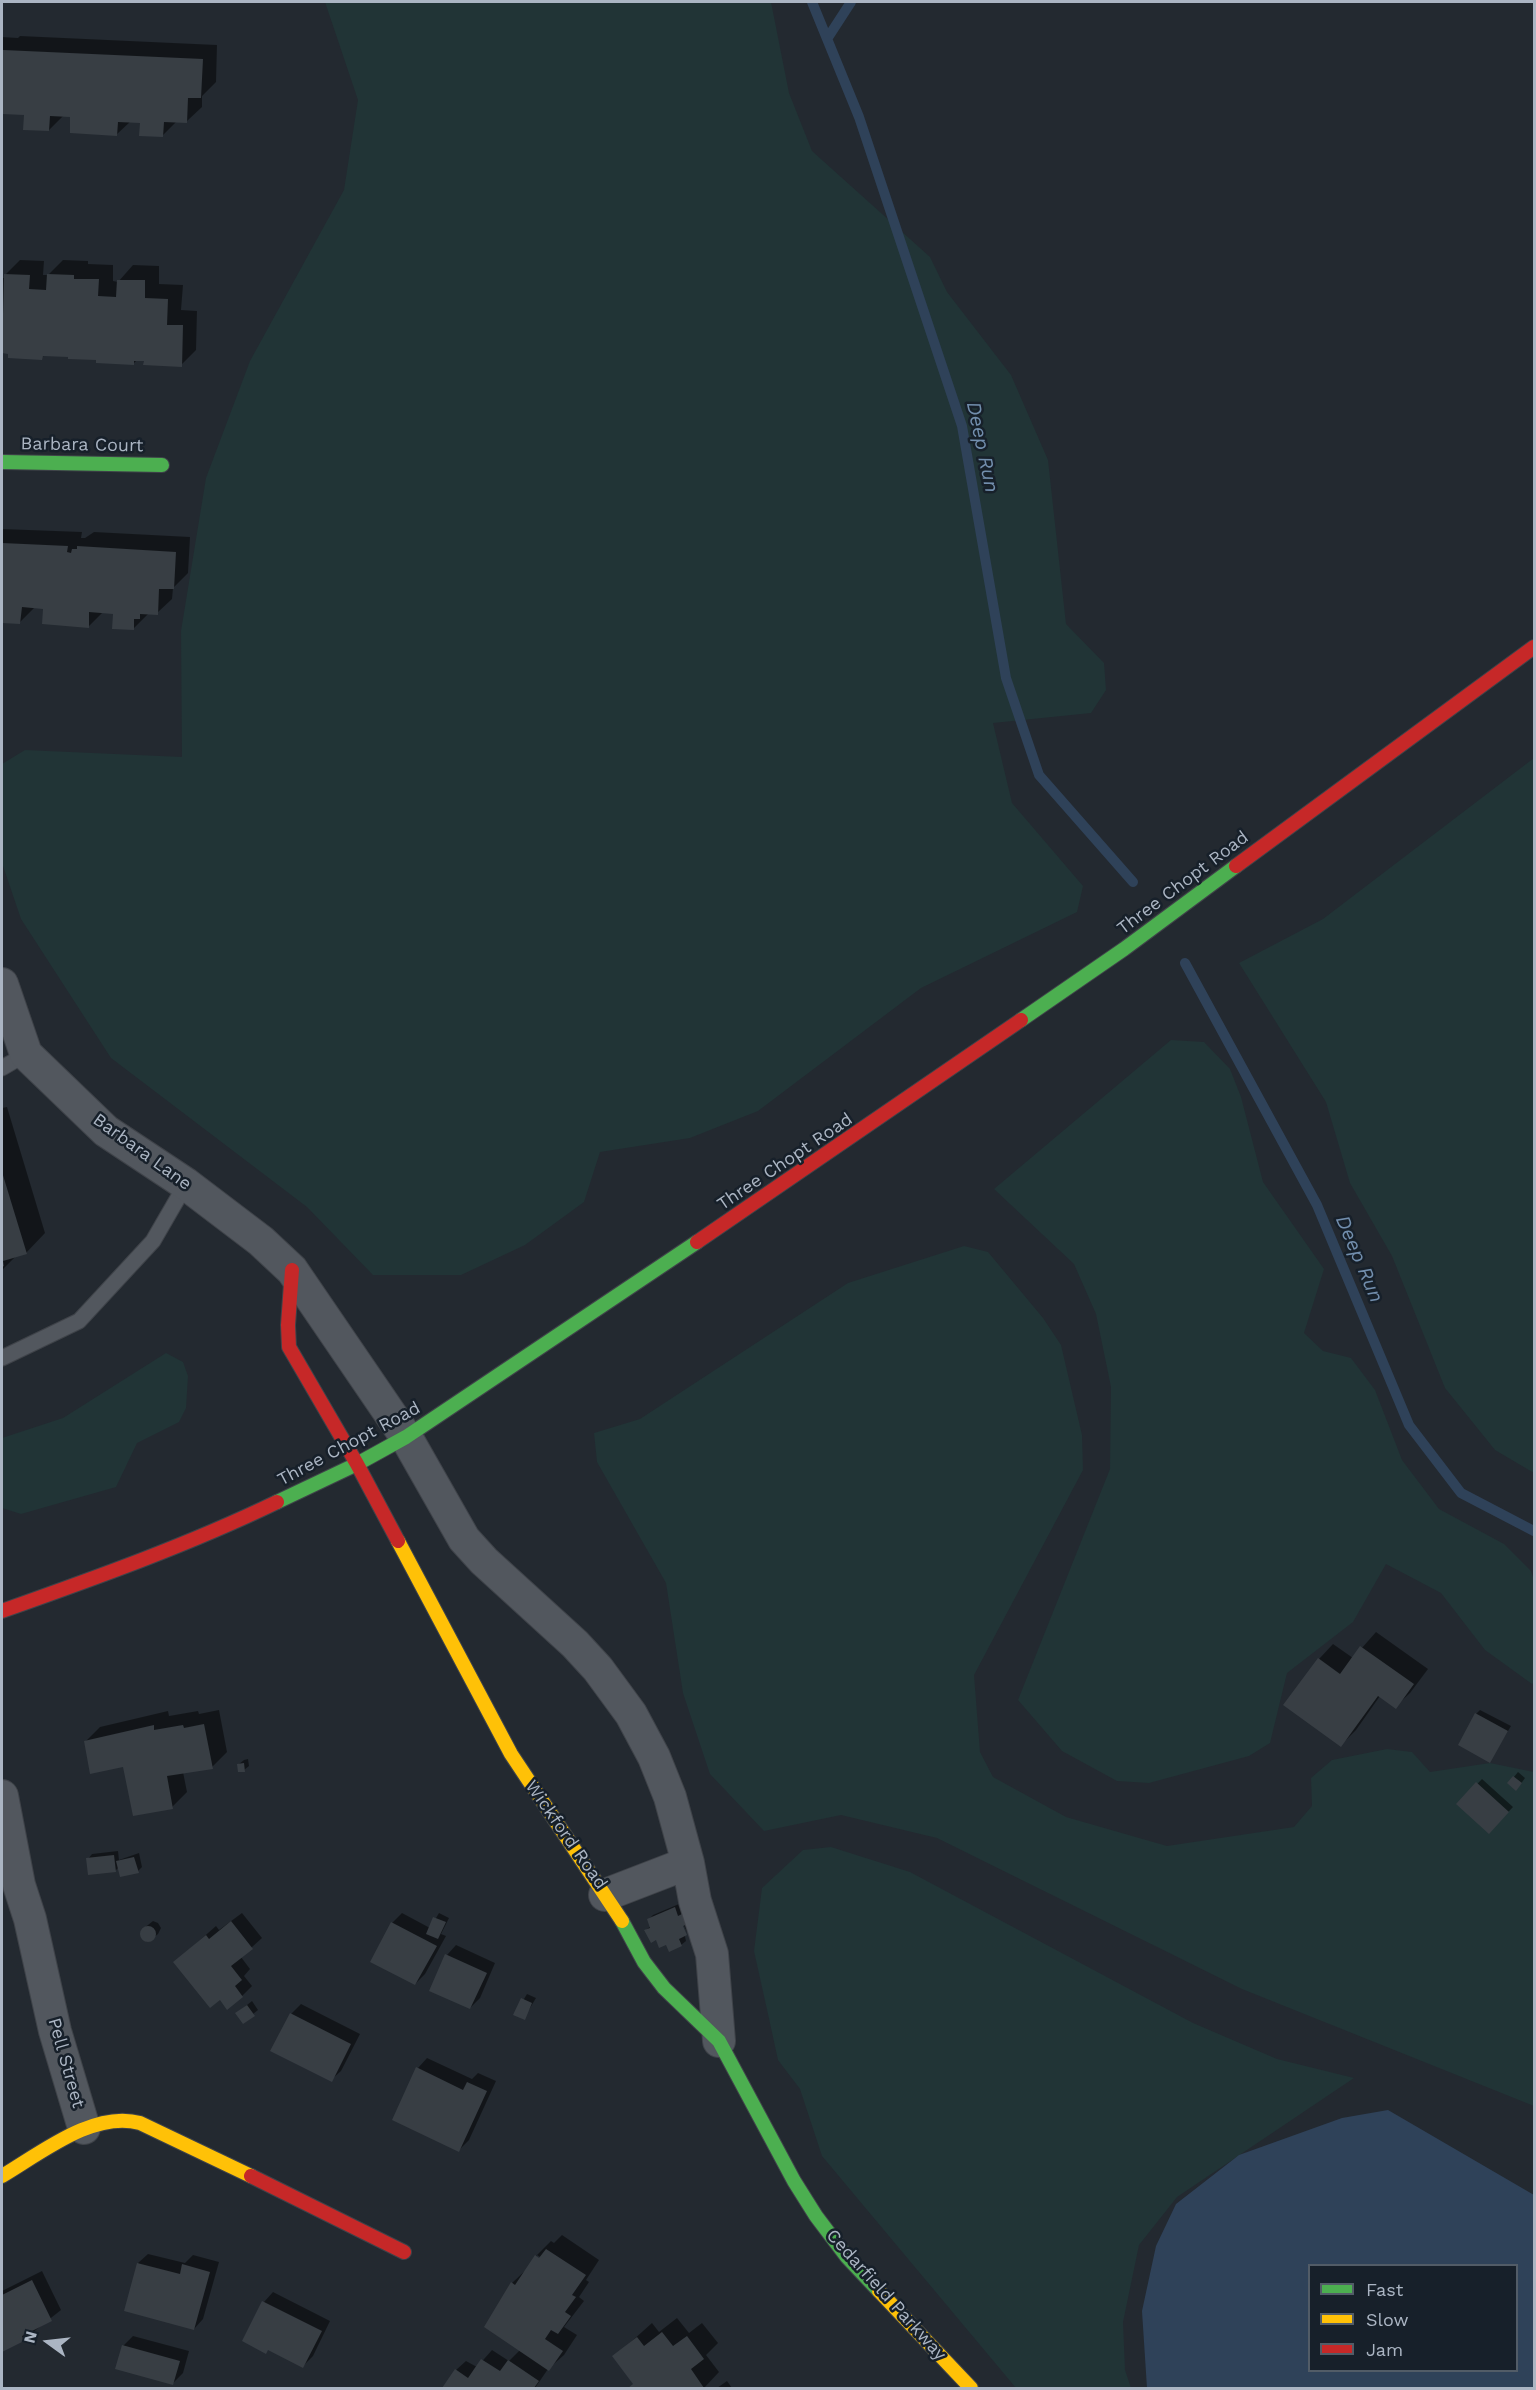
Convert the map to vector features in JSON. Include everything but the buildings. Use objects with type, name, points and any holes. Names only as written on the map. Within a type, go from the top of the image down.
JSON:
[{"type":"street","name":"Barbara Court","points":[[2,462],[162,465]]},
{"type":"street","name":"Three Chopt Road","points":[[2,1611],[122,1569],[233,1523],[357,1464],[406,1437],[668,1264],[1124,950],[1534,647]]},
{"type":"street","name":"Barbara Lane","points":[[2,984],[14,1061],[106,1131],[186,1184],[261,1241],[292,1270],[406,1437]]},
{"type":"street","points":[[292,1270],[288,1325],[289,1347],[357,1464]]},
{"type":"street","points":[[406,1437],[464,1539],[484,1561],[575,1644],[631,1714],[654,1757],[670,1797],[688,1863]]},
{"type":"street","name":"Wickford Road","points":[[357,1464],[511,1754],[605,1895],[688,1863]]},
{"type":"street","name":"Pell Street","points":[[2,1796],[19,1885],[30,1919],[55,2031],[84,2128],[101,2122],[126,2119],[140,2123],[216,2158],[404,2252]]},
{"type":"street","name":"Cedarfield Parkway","points":[[688,1863],[695,1900],[712,1954],[719,2041]]},
{"type":"street","name":"Cedarfield Parkway","points":[[605,1895],[644,1962],[664,1988],[719,2041],[794,2181],[816,2216],[847,2257],[971,2388]]},
{"type":"street","points":[[2,2176],[84,2128]]},
{"type":"lane","points":[[2,1358],[79,1321],[153,1241],[186,1184]]},
{"type":"shaded area","points":[[325,2],[771,2],[789,93],[812,151],[930,257],[947,292],[1011,375],[1048,460],[1066,624],[1104,663],[1106,690],[1091,713],[993,723],[1012,803],[1083,886],[1077,912],[921,988],[758,1111],[690,1138],[600,1152],[584,1202],[525,1245],[461,1275],[373,1275],[307,1207],[111,1058],[21,919],[2,863],[2,764],[25,750],[182,757],[181,631],[206,478],[250,361],[344,190],[358,100]]},
{"type":"shaded area","points":[[1534,758],[1534,1473],[1495,1450],[1445,1388],[1392,1256],[1350,1183],[1326,1102],[1239,963],[1323,919]]},
{"type":"shaded area","points":[[1171,1040],[1204,1042],[1230,1069],[1241,1097],[1263,1182],[1324,1269],[1304,1333],[1323,1351],[1351,1358],[1375,1390],[1402,1460],[1439,1509],[1504,1544],[1531,1571],[1534,1580],[1534,1682],[1532,1684],[1485,1650],[1441,1593],[1386,1564],[1353,1622],[1287,1673],[1270,1743],[1249,1756],[1149,1783],[1117,1781],[1062,1751],[1018,1700],[1110,1469],[1111,1387],[1096,1314],[1074,1264],[994,1189]]},
{"type":"shaded area","points":[[964,1246],[988,1252],[1043,1318],[1061,1345],[1082,1435],[1083,1470],[974,1675],[980,1752],[993,1777],[1066,1817],[1167,1846],[1294,1827],[1312,1806],[1311,1778],[1332,1760],[1387,1749],[1412,1752],[1430,1772],[1490,1763],[1534,1772],[1534,2106],[1242,1989],[937,1838],[841,1815],[764,1831],[710,1774],[683,1693],[666,1583],[597,1462],[594,1433],[640,1419],[848,1283]]},
{"type":"shaded area","points":[[166,1353],[183,1362],[188,1376],[186,1408],[179,1422],[137,1443],[116,1487],[21,1514],[2,1508],[2,1438],[63,1418]]},
{"type":"shaded area","points":[[831,1847],[910,1872],[1193,2023],[1277,2059],[1354,2078],[1177,2197],[1139,2245],[1123,2322],[1125,2370],[1131,2388],[1016,2388],[822,2156],[800,2089],[778,2060],[754,1951],[762,1888],[803,1850]]},
{"type":"water","points":[[1388,2110],[1534,2195],[1534,2388],[1147,2388],[1142,2311],[1156,2246],[1176,2204],[1239,2155],[1342,2118]]},
{"type":"waterway","name":"Deep Run","points":[[812,2],[859,117],[962,426],[1006,678],[1039,775],[1133,882]]},
{"type":"waterway","points":[[827,39],[851,2]]},
{"type":"waterway","name":"Deep Run","points":[[1185,963],[1317,1205],[1409,1425],[1461,1493],[1534,1531]]},
{"type":"traffic: fast","points":[[2,462],[162,465]]},
{"type":"traffic: fast","points":[[1021,1020],[1124,949],[1236,866]]},
{"type":"traffic: fast","points":[[277,1502],[357,1464],[406,1437],[697,1242]]},
{"type":"traffic: fast","points":[[622,1921],[644,1962],[664,1988],[719,2041],[794,2181],[816,2216],[847,2257],[879,2291]]},
{"type":"traffic: slow","points":[[398,1541],[511,1754],[622,1921]]},
{"type":"traffic: slow","points":[[2,2176],[68,2136],[86,2128],[122,2121],[140,2123],[251,2176]]},
{"type":"traffic: slow","points":[[879,2291],[971,2388]]},
{"type":"traffic: jam","points":[[1236,866],[1534,647]]},
{"type":"traffic: jam","points":[[697,1242],[1021,1020]]},
{"type":"traffic: jam","points":[[292,1270],[288,1325],[289,1347],[357,1464],[398,1541]]},
{"type":"traffic: jam","points":[[2,1611],[175,1547],[277,1502]]},
{"type":"traffic: jam","points":[[251,2176],[404,2252]]}]
